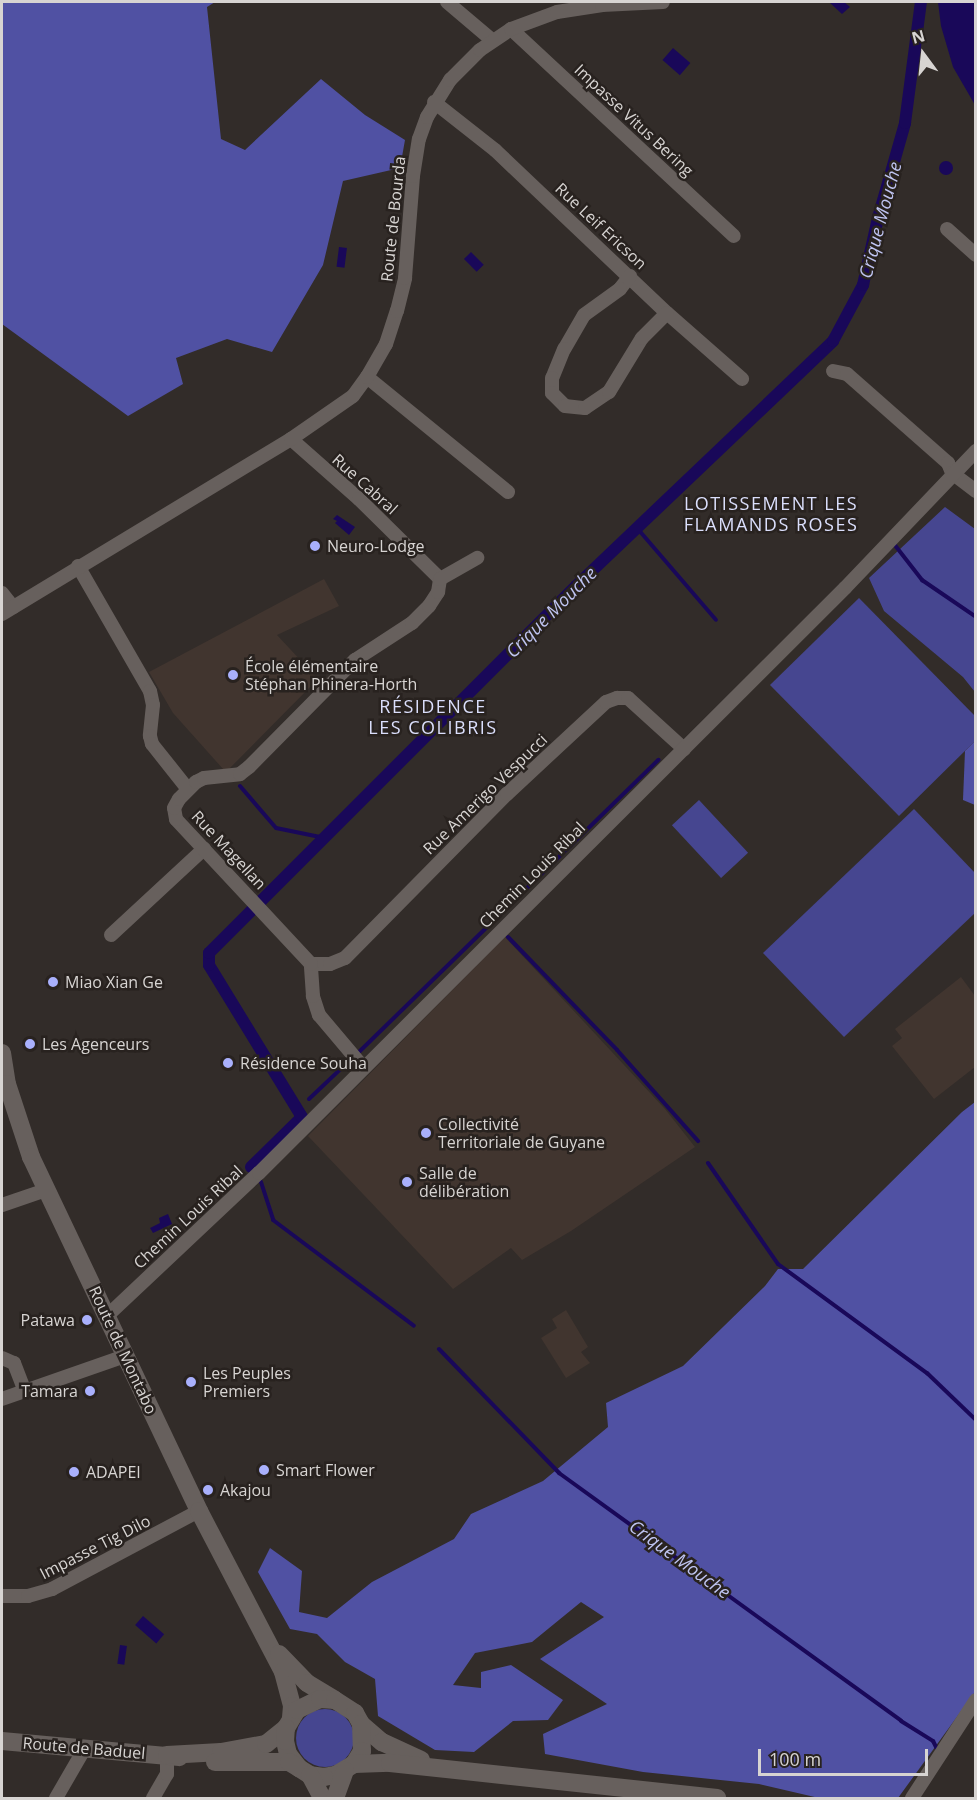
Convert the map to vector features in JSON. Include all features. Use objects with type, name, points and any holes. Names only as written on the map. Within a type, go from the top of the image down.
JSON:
[{"type":"main road","name":"Route de Montabo","points":[[2,1053],[7,1084],[17,1120],[46,1190],[200,1511],[287,1685],[292,1706],[288,1723]]},
{"type":"main road","name":"Route de Montabo","points":[[266,1639],[307,1683],[335,1700]]},
{"type":"main road","points":[[322,1798],[305,1771],[288,1754],[285,1741],[288,1723],[308,1702],[320,1699],[335,1700],[355,1713],[361,1724],[382,1742],[440,1768]]},
{"type":"main road","name":"Route de Baduel","points":[[167,1755],[221,1752],[259,1745],[266,1743],[288,1723]]},
{"type":"main road","points":[[334,1798],[362,1750],[361,1724]]},
{"type":"main road","name":"Route de Baduel","points":[[2,1741],[167,1755],[212,1762],[289,1762],[305,1771]]},
{"type":"main road","points":[[305,1771],[324,1777],[377,1762],[717,1798]]},
{"type":"street","points":[[447,2],[492,40]]},
{"type":"street","name":"Route de Bourda","points":[[7,611],[78,566],[291,440],[353,396],[386,344],[405,278],[419,139],[435,102],[450,80],[492,40],[511,29],[557,12],[602,5],[663,2]]},
{"type":"street","name":"Impasse Vitus Bering","points":[[511,29],[734,236]]},
{"type":"street","name":"Rue Leif Ericson","points":[[435,102],[495,150],[667,313],[742,379]]},
{"type":"street","points":[[947,229],[975,255]]},
{"type":"street","points":[[630,276],[620,289],[584,315],[564,348],[552,378],[552,393],[565,406],[585,408],[609,392],[642,338],[667,313]]},
{"type":"street","points":[[833,372],[847,374],[948,463],[952,473],[975,491]]},
{"type":"street","points":[[367,377],[508,492]]},
{"type":"street","name":"Rue Cabral","points":[[291,440],[375,515],[440,579]]},
{"type":"street","name":"Chemin Louis Ribal","points":[[106,1316],[259,1173],[845,588],[975,451]]},
{"type":"street","points":[[440,579],[477,558]]},
{"type":"street","points":[[78,566],[150,691],[153,705],[150,736],[152,744],[188,788]]},
{"type":"street","name":"Rue Magellan","points":[[311,964],[176,819],[174,808],[188,788],[204,778],[240,774],[249,767],[355,660],[421,615],[438,592],[440,579]]},
{"type":"street","points":[[2,592],[7,611]]},
{"type":"street","name":"Rue Amerigo Vespucci","points":[[311,964],[330,964],[345,958],[507,794],[606,702],[617,698],[628,698],[684,749]]},
{"type":"street","points":[[111,935],[204,849]]},
{"type":"street","points":[[311,964],[313,996],[319,1015],[363,1068]]},
{"type":"street","points":[[2,1205],[46,1190]]},
{"type":"street","points":[[2,1399],[125,1356]]},
{"type":"street","points":[[2,1358],[14,1363],[25,1391]]},
{"type":"street","name":"Impasse Tig Dilo","points":[[2,1596],[28,1596],[52,1589],[200,1511]]},
{"type":"street","points":[[912,1798],[975,1700]]},
{"type":"street","points":[[56,1798],[85,1748]]},
{"type":"street","points":[[153,1798],[167,1774],[167,1755]]},
{"type":"shaded area","points":[[2,2],[215,2],[207,7],[221,139],[245,150],[321,79],[365,115],[405,140],[400,168],[343,181],[323,265],[272,352],[227,339],[176,358],[183,384],[128,416],[2,324]]},
{"type":"shaded area","points":[[829,2],[844,2],[850,7],[842,14]]},
{"type":"shaded area","points":[[938,2],[975,2],[975,105],[953,67],[941,26]]},
{"type":"shaded area","points":[[673,48],[690,63],[680,75],[663,60]]},
{"type":"shaded area","points":[[946,161],[951,163],[953,168],[951,173],[946,175],[941,173],[939,168],[941,163]]},
{"type":"shaded area","points":[[339,247],[347,248],[345,268],[337,267]]},
{"type":"shaded area","points":[[471,252],[484,265],[477,272],[464,259]]},
{"type":"shaded area","points":[[945,507],[975,529],[975,692],[963,677],[884,611],[869,578]]},
{"type":"shaded area","points":[[337,515],[355,527],[349,535],[335,523],[337,521],[333,519]]},
{"type":"shaded area","name":"École élémentaire Stéphan Phinera-Horth","points":[[324,579],[339,606],[277,635],[318,679],[229,769],[223,769],[173,713],[149,672]]},
{"type":"shaded area","points":[[859,598],[975,716],[975,741],[899,816],[770,685]]},
{"type":"shaded area","points":[[975,741],[975,805],[963,800],[965,751]]},
{"type":"shaded area","points":[[699,800],[748,853],[721,878],[672,825]]},
{"type":"shaded area","points":[[914,809],[975,873],[975,913],[844,1037],[763,953]]},
{"type":"shaded area","points":[[505,937],[665,1109],[695,1147],[571,1231],[522,1260],[511,1248],[453,1289],[308,1136]]},
{"type":"shaded area","points":[[961,977],[975,996],[975,1067],[934,1099],[892,1046],[902,1038],[895,1029]]},
{"type":"shaded area","points":[[975,1102],[975,1692],[898,1798],[819,1798],[759,1784],[643,1772],[545,1754],[543,1734],[607,1704],[540,1659],[604,1617],[581,1602],[532,1642],[475,1653],[453,1685],[481,1688],[481,1672],[511,1665],[563,1700],[548,1720],[513,1721],[474,1752],[435,1750],[378,1716],[375,1679],[345,1662],[317,1634],[290,1629],[258,1572],[270,1548],[302,1571],[299,1612],[327,1618],[372,1582],[454,1539],[471,1514],[543,1481],[608,1427],[606,1403],[683,1366],[765,1286],[778,1269],[803,1269],[962,1112]]},
{"type":"shaded area","points":[[168,1214],[172,1224],[153,1233],[150,1228],[160,1223],[159,1218]]},
{"type":"shaded area","points":[[566,1310],[588,1347],[581,1352],[590,1363],[566,1378],[541,1338],[557,1328],[552,1319]]},
{"type":"shaded area","points":[[143,1616],[164,1634],[156,1643],[135,1625]]},
{"type":"shaded area","points":[[120,1645],[127,1646],[124,1665],[117,1664]]},
{"type":"shaded area","points":[[319,1709],[331,1709],[346,1717],[354,1732],[354,1744],[346,1759],[331,1767],[319,1767],[304,1759],[296,1744],[296,1732],[304,1717]]},
{"type":"waterway","name":"Crique Mouche","points":[[251,1167],[302,1117],[209,965],[209,953],[576,586],[833,341],[863,285],[878,218],[905,123],[921,2]]},
{"type":"waterway","points":[[637,528],[716,620]]},
{"type":"waterway","points":[[894,544],[922,580],[976,617]]},
{"type":"waterway","points":[[360,1051],[658,760]]},
{"type":"waterway","points":[[240,786],[276,828],[325,838]]},
{"type":"waterway","points":[[508,937],[617,1050],[698,1141]]},
{"type":"waterway","points":[[309,1099],[349,1061]]},
{"type":"waterway","points":[[708,1163],[778,1264],[927,1373],[976,1420]]},
{"type":"waterway","name":"Crique Mouche","points":[[261,1182],[273,1220],[414,1326]]},
{"type":"waterway","name":"Crique Mouche","points":[[439,1349],[559,1473],[901,1721],[933,1741],[937,1749]]},
{"type":"place","name":"Neuro-Lodge","points":[[315,546]]},
{"type":"place","name":"École élémentaire Stéphan Phinera-Horth","points":[[233,675]]},
{"type":"place","name":"Miao Xian Ge","points":[[53,982]]},
{"type":"place","name":"Les Agenceurs","points":[[30,1044]]},
{"type":"place","name":"Résidence Souha","points":[[228,1063]]},
{"type":"place","name":"Collectivité Territoriale de Guyane","points":[[426,1133]]},
{"type":"place","name":"Salle de délibération","points":[[407,1182]]},
{"type":"place","name":"Patawa","points":[[87,1320]]},
{"type":"place","name":"Les Peuples Premiers","points":[[191,1382]]},
{"type":"place","name":"Tamara","points":[[90,1391]]},
{"type":"place","name":"Smart Flower","points":[[264,1470]]},
{"type":"place","name":"ADAPEI","points":[[74,1472]]},
{"type":"place","name":"Akajou","points":[[208,1490]]},
{"type":"district","name":"LOTISSEMENT LES FLAMANDS ROSES","points":[[771,514]]},
{"type":"district","name":"RÉSIDENCE LES COLIBRIS","points":[[433,717]]}]
